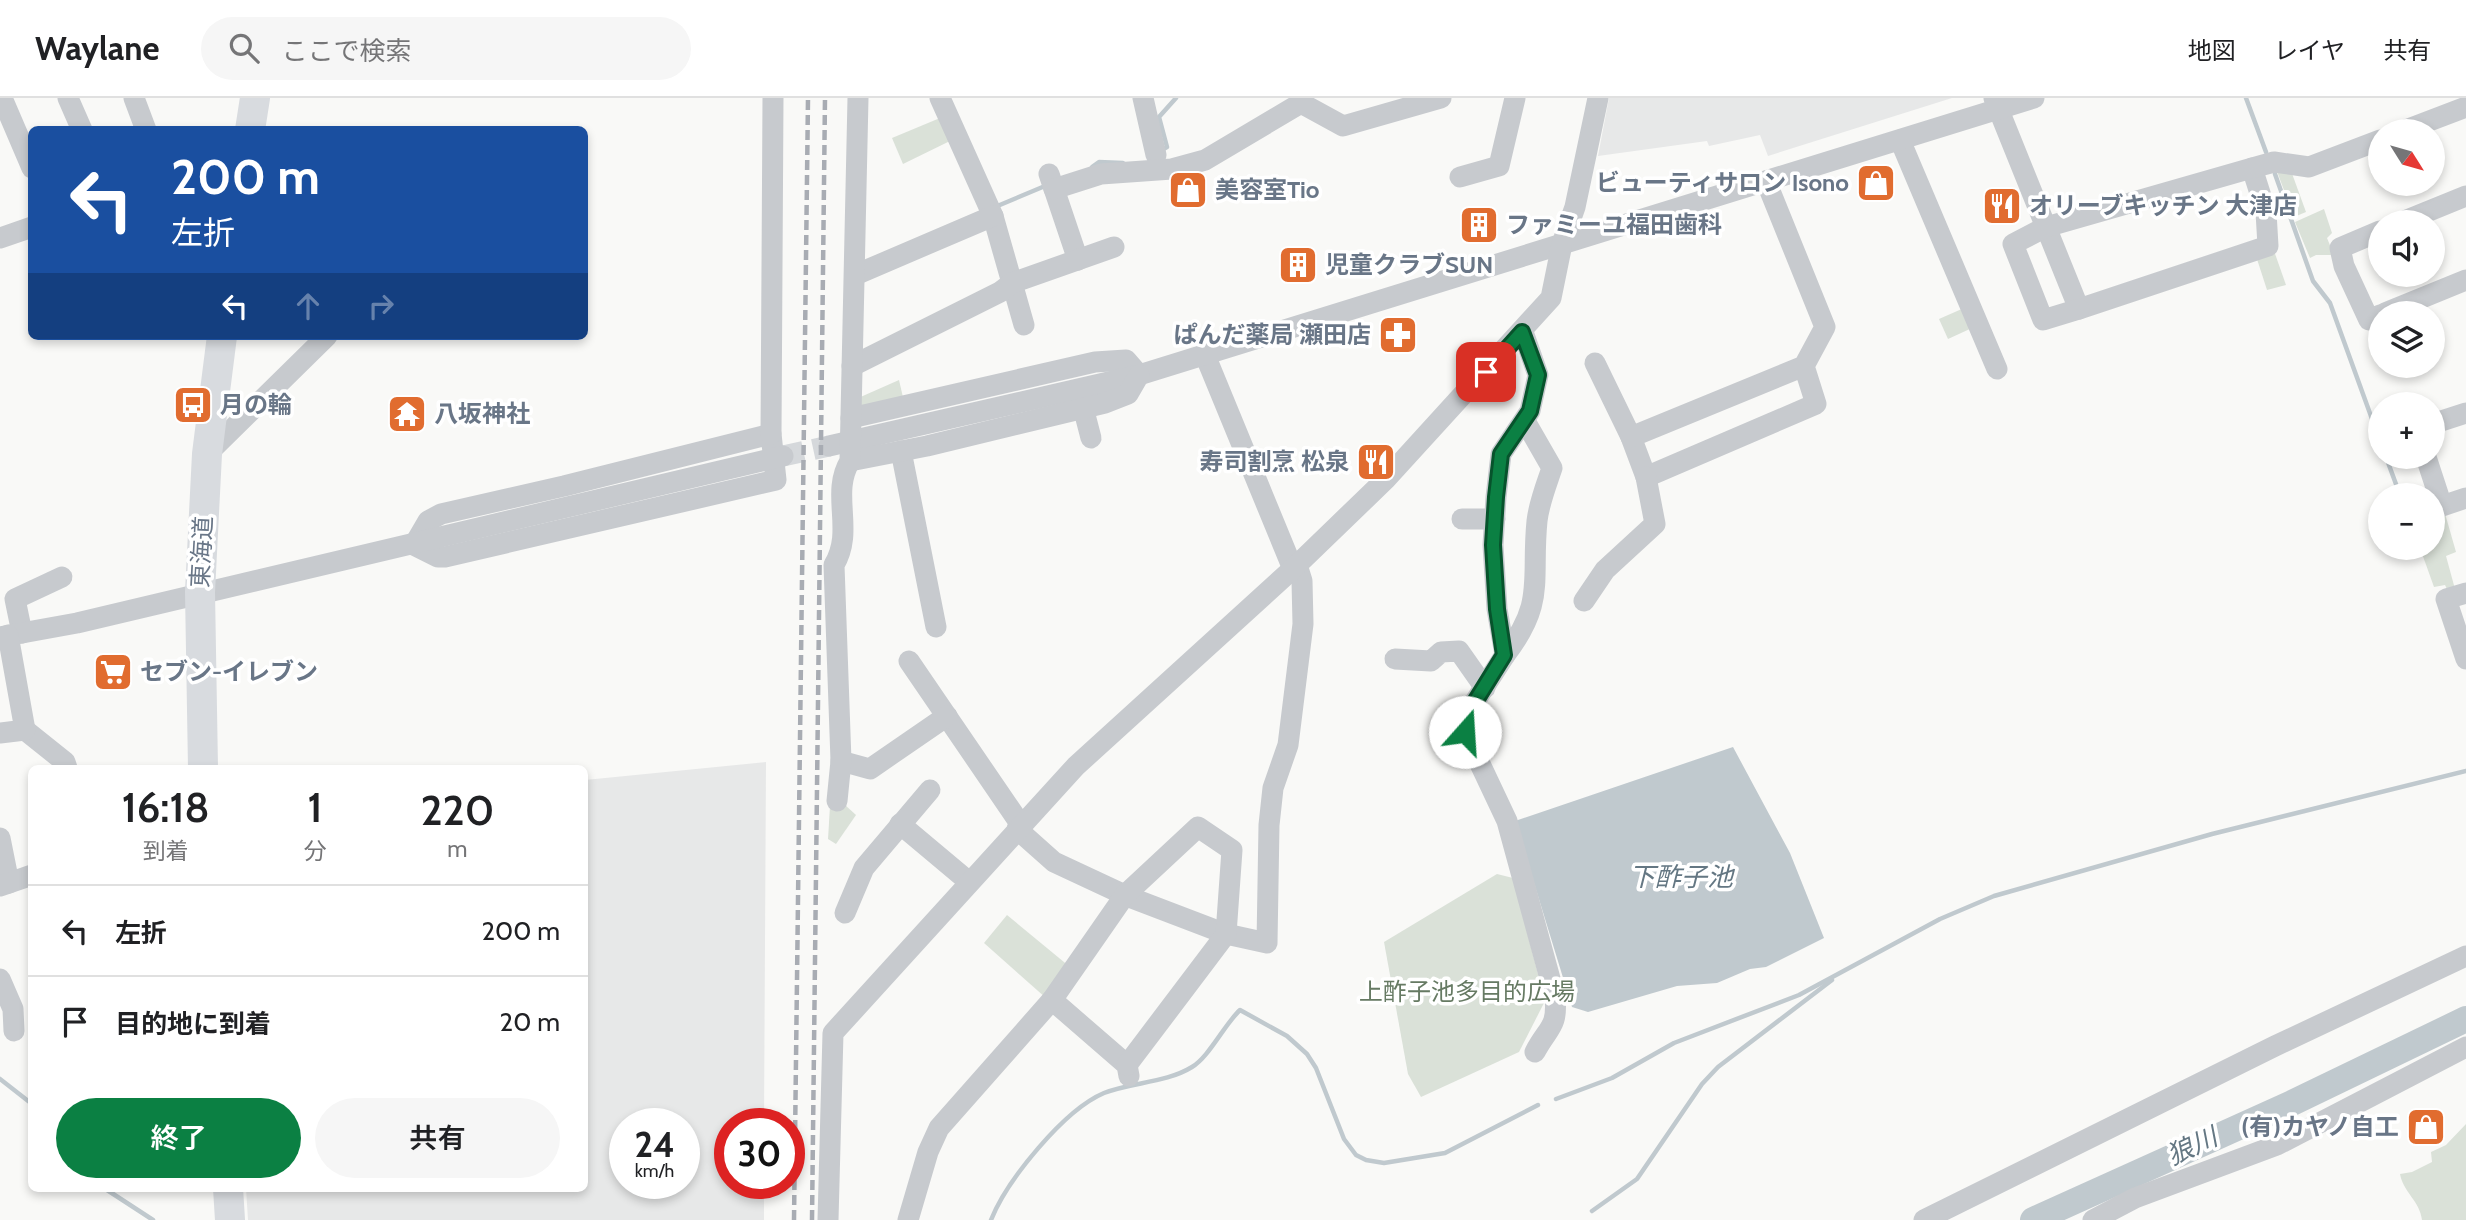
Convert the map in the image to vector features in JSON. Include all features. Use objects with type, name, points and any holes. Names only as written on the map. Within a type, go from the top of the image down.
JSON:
[{"type":"highway","points":[[251,126],[255,98]]},
{"type":"highway","name":"東海道","points":[[203,765],[200,592],[206,454],[221,340]]},
{"type":"highway","points":[[228,1192],[230,1220]]},
{"type":"street","points":[[2,98],[28,159]]},
{"type":"street","points":[[68,98],[80,126]]},
{"type":"street","points":[[134,98],[144,126]]},
{"type":"street","points":[[10,635],[414,545],[438,557],[445,557],[776,480],[773,98]]},
{"type":"street","points":[[836,801],[841,761],[834,565],[844,549],[842,475],[850,460],[858,98]]},
{"type":"street","points":[[940,98],[991,210],[1024,325]]},
{"type":"street","points":[[1143,98],[1155,149]]},
{"type":"street","points":[[1078,260],[1053,183],[1101,174],[1172,169],[1205,160],[1301,103],[1343,126],[1441,98]]},
{"type":"street","points":[[1460,177],[1499,166],[1515,98]]},
{"type":"street","points":[[828,1220],[833,1033],[968,881],[1076,766],[1295,567],[1386,479],[1551,298],[1562,244],[1575,207],[1598,98]]},
{"type":"street","points":[[829,446],[1139,375],[1899,140],[1996,104],[2034,98]]},
{"type":"street","points":[[1996,104],[2079,309]]},
{"type":"street","points":[[2434,119],[2466,107]]},
{"type":"street","points":[[1899,140],[1997,369]]},
{"type":"street","points":[[2252,168],[2266,212],[2268,246],[2043,320],[2013,244],[2046,227],[2252,168],[2274,162],[2309,167],[2368,145]]},
{"type":"street","points":[[1632,437],[1804,366],[1825,327],[1766,181]]},
{"type":"street","points":[[2432,210],[2466,196]]},
{"type":"street","points":[[855,275],[991,210]]},
{"type":"street","points":[[0,239],[28,228]]},
{"type":"street","points":[[2368,236],[2340,248],[2344,266],[2368,318]]},
{"type":"street","points":[[852,366],[1013,283],[1114,247]]},
{"type":"street","points":[[2414,301],[2466,280]]},
{"type":"street","points":[[1504,655],[1497,609],[1494,519],[1501,454],[1525,421],[1538,375],[1522,332]]},
{"type":"street","points":[[206,454],[323,340]]},
{"type":"street","points":[[909,661],[1019,827],[1054,862],[1125,895],[1226,934],[1267,943],[1271,800],[1288,745],[1303,624],[1302,581],[1205,355]]},
{"type":"street","points":[[851,421],[1095,362],[1126,360],[1139,375]]},
{"type":"street","points":[[1584,601],[1605,570],[1655,524],[1646,477],[1632,437],[1595,363]]},
{"type":"street","points":[[1646,477],[1816,404],[1804,366]]},
{"type":"street","points":[[850,460],[901,451],[1128,394],[1139,375]]},
{"type":"street","points":[[1083,407],[1091,438]]},
{"type":"street","points":[[2445,420],[2466,413]]},
{"type":"street","points":[[1525,421],[1552,468],[1537,521],[1531,615],[1465,718],[1465,732],[1507,821],[1555,997],[1554,1026],[1535,1052]]},
{"type":"street","points":[[901,451],[936,627]]},
{"type":"street","points":[[414,545],[428,521],[441,514],[564,486],[775,452]]},
{"type":"street","points":[[2430,469],[2442,506],[2466,499]]},
{"type":"street","points":[[1462,519],[1494,519]]},
{"type":"street","points":[[62,577],[15,599],[10,635],[25,730],[66,765]]},
{"type":"street","points":[[2466,593],[2446,599],[2466,659]]},
{"type":"street","points":[[1395,659],[1431,661],[1441,652],[1459,651],[1485,688]]},
{"type":"street","points":[[841,761],[870,769],[947,716]]},
{"type":"street","points":[[0,733],[25,730]]},
{"type":"street","points":[[845,913],[864,868],[930,790]]},
{"type":"street","points":[[900,824],[968,881]]},
{"type":"street","points":[[908,1220],[928,1152],[939,1128],[1052,1000],[1125,895],[1198,827],[1232,850],[1226,934],[1128,1071],[1052,1000]]},
{"type":"street","points":[[0,838],[5,884],[28,876]]},
{"type":"street","points":[[1924,1220],[2074,1148],[2274,1046],[2466,956]]},
{"type":"street","points":[[0,979],[13,1009],[15,1031]]},
{"type":"street","points":[[2093,1220],[2135,1198],[2277,1145],[2466,1047]]},
{"type":"shaded area","points":[[1609,98],[1952,98],[1768,156],[1760,135],[1709,146],[1707,141],[1598,156]]},
{"type":"shaded area","points":[[766,762],[764,1108],[714,1108],[714,1199],[764,1199],[764,1220],[248,1220],[246,1192],[588,1192],[588,780]]},
{"type":"green space","points":[[940,118],[950,141],[903,164],[892,138]]},
{"type":"green space","points":[[2275,166],[2290,168],[2306,212],[2294,217]]},
{"type":"green space","points":[[2324,209],[2332,233],[2327,238],[2334,255],[2316,255],[2310,258],[2295,222]]},
{"type":"green space","points":[[2273,248],[2286,285],[2267,290],[2256,256]]},
{"type":"green space","points":[[1964,308],[1972,328],[1948,339],[1939,319]]},
{"type":"green space","points":[[899,380],[905,406],[857,415],[856,399]]},
{"type":"green space","points":[[2445,514],[2456,552],[2446,556],[2455,589],[2448,591],[2445,585],[2434,587],[2424,560],[2445,560]]},
{"type":"green space","points":[[845,805],[856,815],[836,844],[828,839],[830,806]]},
{"type":"green space","name":"上酢子池多目的広場","points":[[1497,874],[1513,878],[1545,1001],[1519,1052],[1421,1097],[1408,1074],[1384,942]]},
{"type":"green space","points":[[1007,915],[1070,967],[1046,998],[984,943]]},
{"type":"green space","points":[[2466,1124],[2466,1220],[2422,1220],[2421,1213],[2404,1186],[2400,1174],[2412,1172],[2432,1162],[2431,1152],[2446,1145]]},
{"type":"water","name":"下酢子池","points":[[1733,747],[1790,853],[1824,938],[1766,967],[1750,969],[1717,983],[1677,986],[1588,1012],[1572,1007],[1515,821]]},
{"type":"waterway","points":[[1160,151],[1167,147],[1159,117],[1176,98]]},
{"type":"waterway","points":[[2246,98],[2266,152]]},
{"type":"waterway","points":[[1092,167],[1099,162],[1123,163]]},
{"type":"waterway","points":[[2275,174],[2313,281],[2330,303],[2368,408]]},
{"type":"waterway","points":[[995,207],[1045,186]]},
{"type":"waterway","points":[[2390,469],[2396,483]]},
{"type":"waterway","points":[[1556,1099],[1612,1078],[1674,1043],[1799,995],[1940,919],[1994,896],[2212,834],[2466,771]]},
{"type":"waterway","points":[[1592,1211],[1637,1179],[1702,1084],[1718,1067],[1832,980]]},
{"type":"waterway","points":[[991,1220],[1023,1167],[1072,1114],[1104,1093],[1171,1076],[1192,1067],[1240,1010],[1287,1036],[1307,1054],[1316,1068],[1344,1139],[1356,1155],[1366,1160],[1384,1163],[1445,1153],[1538,1105]]},
{"type":"waterway","name":"狼川","points":[[2033,1220],[2292,1103],[2466,1019]]},
{"type":"waterway","points":[[0,1079],[28,1101]]},
{"type":"waterway","points":[[110,1192],[153,1220]]},
{"type":"tunnel","points":[[783,456],[829,446]]},
{"type":"railway","points":[[794,1220],[808,98]]},
{"type":"railway","points":[[812,1220],[825,98]]},
{"type":"place","name":"ビューティサロン Isono","points":[[1876,183]]},
{"type":"place","name":"美容室Tio","points":[[1188,190]]},
{"type":"place","name":"オリーブキッチン 大津店","points":[[2002,206]]},
{"type":"place","name":"ファミーユ福田歯科","points":[[1479,225]]},
{"type":"place","name":"児童クラブSUN","points":[[1298,265]]},
{"type":"place","name":"ぱんだ薬局 瀬田店","points":[[1398,335]]},
{"type":"place","name":"月の輪","points":[[193,405]]},
{"type":"place","name":"八坂神社","points":[[407,414]]},
{"type":"place","name":"寿司割烹 松泉","points":[[1376,462]]},
{"type":"place","name":"セブン-イレブン","points":[[113,672]]},
{"type":"place","name":"(有)カヤノ自工","points":[[2426,1127]]},
{"type":"route","points":[[1465,732],[1465,718],[1504,655],[1497,609],[1493,545],[1501,454],[1530,411],[1538,375],[1522,332],[1486,372]]}]
